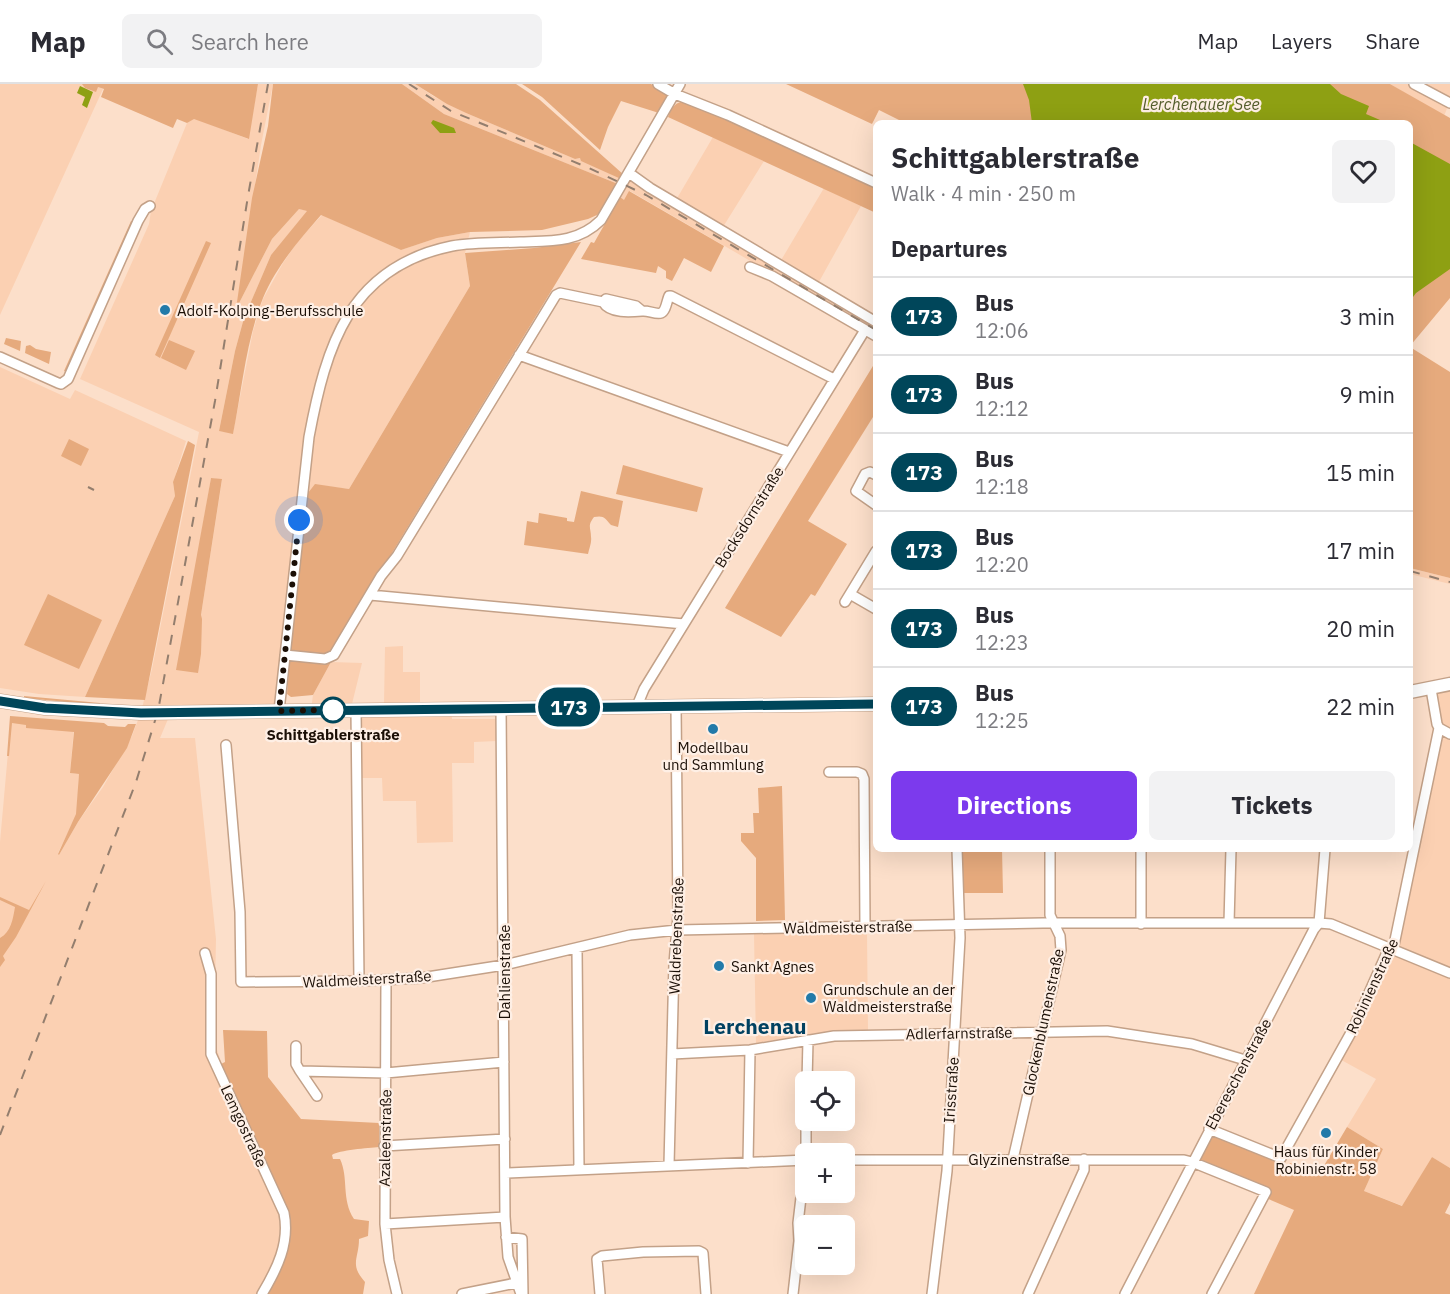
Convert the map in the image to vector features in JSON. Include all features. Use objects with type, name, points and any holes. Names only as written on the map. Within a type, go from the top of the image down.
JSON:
[{"type":"main road","points":[[1413,692],[1450,684]]},
{"type":"main road","points":[[0,701],[45,708],[141,713],[873,704]]},
{"type":"street","points":[[658,84],[675,94],[873,182]]},
{"type":"street","points":[[279,711],[309,437],[330,351],[344,320],[364,293],[390,272],[423,254],[463,244],[558,241],[583,234],[601,220],[680,84]]},
{"type":"street","points":[[1414,84],[1450,103]]},
{"type":"street","points":[[629,172],[650,188],[873,320]]},
{"type":"street","points":[[0,357],[58,383],[61,384],[68,380],[134,230],[145,209],[150,206]]},
{"type":"street","points":[[750,267],[772,276],[873,334]]},
{"type":"street","points":[[285,655],[329,658],[334,654],[397,556],[556,295],[560,293],[603,302],[605,306],[629,312],[661,313],[671,296],[834,379]]},
{"type":"street","name":"Bocksdornstraße","points":[[637,706],[644,689],[864,330]]},
{"type":"street","points":[[519,355],[789,452]]},
{"type":"street","points":[[873,474],[865,474],[856,491],[873,503]]},
{"type":"street","points":[[873,556],[848,598],[873,608]]},
{"type":"street","points":[[370,595],[684,624]]},
{"type":"street","points":[[1431,689],[1439,728],[1450,734]]},
{"type":"street","name":"Waldrebenstraße","points":[[669,1166],[678,908],[676,706]]},
{"type":"street","name":"Dahlienstraße","points":[[501,707],[505,1217],[508,1257],[522,1294]]},
{"type":"street","points":[[356,710],[359,981]]},
{"type":"street","name":"Robinienstraße","points":[[1209,1129],[1281,1158],[1353,1029],[1389,948],[1394,945],[1439,728]]},
{"type":"street","name":"Waldmeisterstraße","points":[[226,745],[240,912],[241,982],[421,978],[504,965],[630,935],[677,930],[1043,923],[1054,925],[1331,924],[1450,973]]},
{"type":"street","points":[[829,772],[857,771],[864,779],[865,926]]},
{"type":"street","name":"Irisstraße","points":[[932,1294],[947,1171],[959,926],[957,852]]},
{"type":"street","name":"Glockenblumenstraße","points":[[1013,1159],[1061,950],[1060,936],[1050,915],[1050,852]]},
{"type":"street","points":[[1141,852],[1141,924]]},
{"type":"street","points":[[1228,923],[1231,852]]},
{"type":"street","name":"Ebereschenstraße","points":[[1125,1294],[1245,1060],[1319,923],[1325,852]]},
{"type":"street","points":[[577,949],[579,1169]]},
{"type":"street","name":"Lemgostraße","points":[[205,953],[211,974],[211,1054],[284,1213],[285,1240],[280,1259],[262,1294]]},
{"type":"street","name":"Azaleenstraße","points":[[386,980],[384,1224],[388,1260],[397,1294]]},
{"type":"street","name":"Adlerfarnstraße","points":[[672,1054],[750,1050],[834,1036],[1107,1031],[1192,1044],[1245,1060]]},
{"type":"street","points":[[807,1071],[808,1040]]},
{"type":"street","points":[[296,1046],[296,1064],[317,1096]]},
{"type":"street","points":[[748,1162],[750,1050]]},
{"type":"street","points":[[300,1071],[386,1073],[504,1062]]},
{"type":"street","points":[[384,1146],[505,1139]]},
{"type":"street","points":[[1028,1294],[1084,1170],[1084,1159]]},
{"type":"street","name":"Glyzinenstraße","points":[[855,1160],[1084,1159],[1192,1162],[1266,1192],[1212,1294]]},
{"type":"street","points":[[506,1173],[795,1160]]},
{"type":"street","points":[[793,1294],[800,1203]]},
{"type":"street","points":[[384,1224],[505,1217]]},
{"type":"street","name":"Dahlienstraße","points":[[506,1237],[522,1239],[522,1294]]},
{"type":"street","points":[[600,1294],[596,1263],[597,1259],[602,1256],[685,1251],[703,1253],[706,1294]]},
{"type":"street","points":[[462,1294],[516,1283]]},
{"type":"shaded area","points":[[0,84],[92,84],[103,89],[0,315]]},
{"type":"shaded area","points":[[82,84],[258,84],[249,139],[194,119],[187,123],[177,119],[173,128],[101,97],[104,89],[98,87],[96,92],[85,88]]},
{"type":"shaded area","points":[[258,84],[273,84],[261,145],[237,307],[272,239],[299,209],[308,211],[271,255],[244,318],[219,431],[233,433],[253,331],[263,299],[298,241],[322,215],[401,250],[437,238],[470,232],[465,253],[470,286],[349,489],[315,485],[291,647],[287,694],[279,711],[171,712],[160,738],[195,738],[216,939],[214,1040],[226,1078],[288,1212],[291,1225],[289,1241],[267,1294],[0,1294],[0,842],[11,719],[74,727],[70,773],[79,774],[77,814],[59,855],[78,822],[103,787],[132,736],[141,712],[152,669],[199,432],[80,379],[149,224],[151,211],[187,123],[194,118],[248,139]],"holes":[[[211,478],[222,480],[201,615],[198,553]]]},
{"type":"shaded area","points":[[273,84],[402,84],[444,114],[618,184],[606,205],[597,215],[588,219],[542,230],[470,232],[437,238],[401,250],[321,215],[289,254],[268,287],[252,331],[233,434],[219,431],[244,318],[271,255],[307,211],[299,209],[272,239],[236,309],[252,198],[268,126]]},
{"type":"shaded area","points":[[402,84],[415,84],[466,113],[575,159],[580,158],[621,179],[624,175],[777,267],[824,188],[861,206],[815,289],[873,323],[873,332],[630,191],[624,201],[620,197],[618,184],[444,114]]},
{"type":"shaded area","points":[[415,84],[516,84],[540,100],[624,175],[621,179],[581,161],[580,158],[575,159],[466,113]]},
{"type":"shaded area","points":[[522,84],[651,84],[668,96],[659,113],[621,101],[600,150],[542,97]]},
{"type":"shaded area","points":[[786,84],[1390,84],[1450,118],[1450,298],[1413,342],[1413,120],[899,120],[879,110],[872,124]]},
{"type":"shaded area","points":[[1390,84],[1450,84],[1450,101],[1444,116]]},
{"type":"shaded area","points":[[686,101],[873,185],[873,212],[668,117],[674,106]]},
{"type":"shaded area","points":[[713,137],[764,161],[723,227],[676,200]]},
{"type":"shaded area","points":[[629,191],[724,246],[711,272],[684,258],[672,281],[666,278],[666,271],[658,266],[656,273],[581,259],[591,242],[594,243],[620,197],[624,200]]},
{"type":"shaded area","points":[[131,221],[135,223],[132,225],[68,368],[68,373],[64,371]]},
{"type":"shaded area","points":[[206,241],[211,243],[160,358],[155,355]]},
{"type":"shaded area","points":[[581,242],[347,627],[313,695],[291,697],[287,694],[308,493],[315,484],[349,489],[470,286],[465,253]]},
{"type":"shaded area","points":[[6,338],[21,341],[20,351],[4,344]]},
{"type":"shaded area","points":[[169,340],[195,351],[186,370],[161,358]]},
{"type":"shaded area","points":[[30,345],[36,349],[51,352],[49,364],[25,353],[26,346]]},
{"type":"shaded area","points":[[1413,349],[1450,372],[1450,578],[1413,569]]},
{"type":"shaded area","points":[[873,366],[873,417],[808,521],[847,544],[815,596],[811,594],[781,637],[725,608]]},
{"type":"shaded area","points":[[0,367],[70,399],[75,390],[186,441],[173,483],[175,496],[85,697],[39,694],[0,688]]},
{"type":"shaded area","points":[[69,439],[89,449],[81,466],[61,456]]},
{"type":"shaded area","points":[[188,441],[195,445],[145,700],[85,697],[175,496],[173,482]]},
{"type":"shaded area","points":[[623,465],[703,488],[697,512],[616,494]]},
{"type":"shaded area","points":[[211,478],[222,479],[201,615],[201,654],[198,673],[176,670]]},
{"type":"shaded area","points":[[581,491],[623,501],[618,527],[611,525],[602,517],[594,517],[590,525],[591,541],[588,554],[524,545],[527,521],[538,523],[539,513],[567,518],[567,521],[574,522]]},
{"type":"shaded area","points":[[1413,569],[1450,578],[1450,584],[1413,575]]},
{"type":"shaded area","points":[[48,594],[102,620],[79,669],[24,645]]},
{"type":"shaded area","points":[[403,646],[403,672],[420,672],[420,705],[451,705],[452,719],[497,719],[497,741],[474,742],[474,763],[452,763],[453,842],[417,843],[416,801],[383,801],[382,778],[358,778],[356,710],[311,710],[313,695],[331,662],[362,663],[352,704],[384,704],[385,647]]},
{"type":"shaded area","points":[[1450,683],[1450,1168],[1432,1157],[1403,1206],[1364,1191],[1383,1149],[1347,1127],[1376,1079],[1334,1056],[1394,947],[1438,731],[1432,688]]},
{"type":"shaded area","points":[[24,696],[100,703],[100,705],[24,698]]},
{"type":"shaded area","points":[[10,716],[104,723],[108,726],[125,727],[128,724],[136,724],[127,748],[59,855],[76,814],[79,774],[70,773],[74,732],[26,728],[26,725],[12,723],[9,756],[7,756]]},
{"type":"shaded area","points":[[782,786],[785,920],[756,921],[756,858],[741,841],[741,833],[754,833],[753,813],[759,813],[758,788]]},
{"type":"shaded area","points":[[962,852],[1002,852],[1003,893],[962,893]]},
{"type":"shaded area","points":[[46,881],[16,937],[3,956],[5,960],[0,967],[0,938],[9,929],[15,907],[0,900],[0,897],[29,910]]},
{"type":"shaded area","name":"Grundschule an der Waldmeisterstraße","points":[[867,933],[868,1030],[831,1031],[756,1043],[754,934]]},
{"type":"shaded area","points":[[223,1030],[267,1031],[268,1077],[301,1119],[379,1123],[379,1147],[332,1155],[333,1159],[340,1159],[343,1166],[346,1196],[354,1219],[369,1221],[368,1236],[359,1239],[356,1261],[357,1270],[365,1282],[363,1294],[267,1294],[287,1244],[288,1212],[221,1064],[225,1062]]},
{"type":"shaded area","points":[[1347,1127],[1383,1149],[1364,1191],[1402,1206],[1432,1157],[1450,1168],[1450,1203],[1445,1213],[1450,1215],[1450,1294],[1254,1294],[1294,1210],[1266,1198],[1270,1189],[1199,1161],[1213,1134],[1284,1163],[1282,1168],[1287,1170],[1290,1163],[1319,1174]]},
{"type":"water","name":"Lerchenauer See","points":[[1023,84],[1330,84],[1341,94],[1369,106],[1366,114],[1380,120],[1032,120],[1029,100]]},
{"type":"water","points":[[80,86],[93,92],[87,108],[82,105],[85,97],[77,93]]},
{"type":"water","points":[[433,120],[454,128],[456,133],[440,133],[431,123]]},
{"type":"water","points":[[1413,144],[1450,164],[1450,269],[1413,297]]},
{"type":"railway","points":[[0,1135],[136,782],[158,711],[215,401],[268,84]]},
{"type":"railway","points":[[409,84],[451,111],[589,168],[646,195],[873,328]]},
{"type":"railway","points":[[88,487],[94,490]]},
{"type":"railway","points":[[1413,572],[1450,582]]},
{"type":"bus line","name":"173","points":[[0,701],[45,708],[141,713],[873,704]]},
{"type":"place","name":"Adolf-Kolping-Berufsschule","points":[[165,310]]},
{"type":"place","name":"Schittgablerstraße","points":[[333,710]]},
{"type":"place","name":"Modellbau und Sammlung","points":[[713,729]]},
{"type":"place","name":"Sankt Agnes","points":[[719,966]]},
{"type":"place","name":"Grundschule an der Waldmeisterstraße","points":[[811,998]]},
{"type":"place","name":"Haus für Kinder Robinienstr. 58","points":[[1326,1133]]},
{"type":"district","name":"Lerchenau","points":[[755,1026]]},
{"type":"route","points":[[299,520],[279,711],[333,710]]}]
